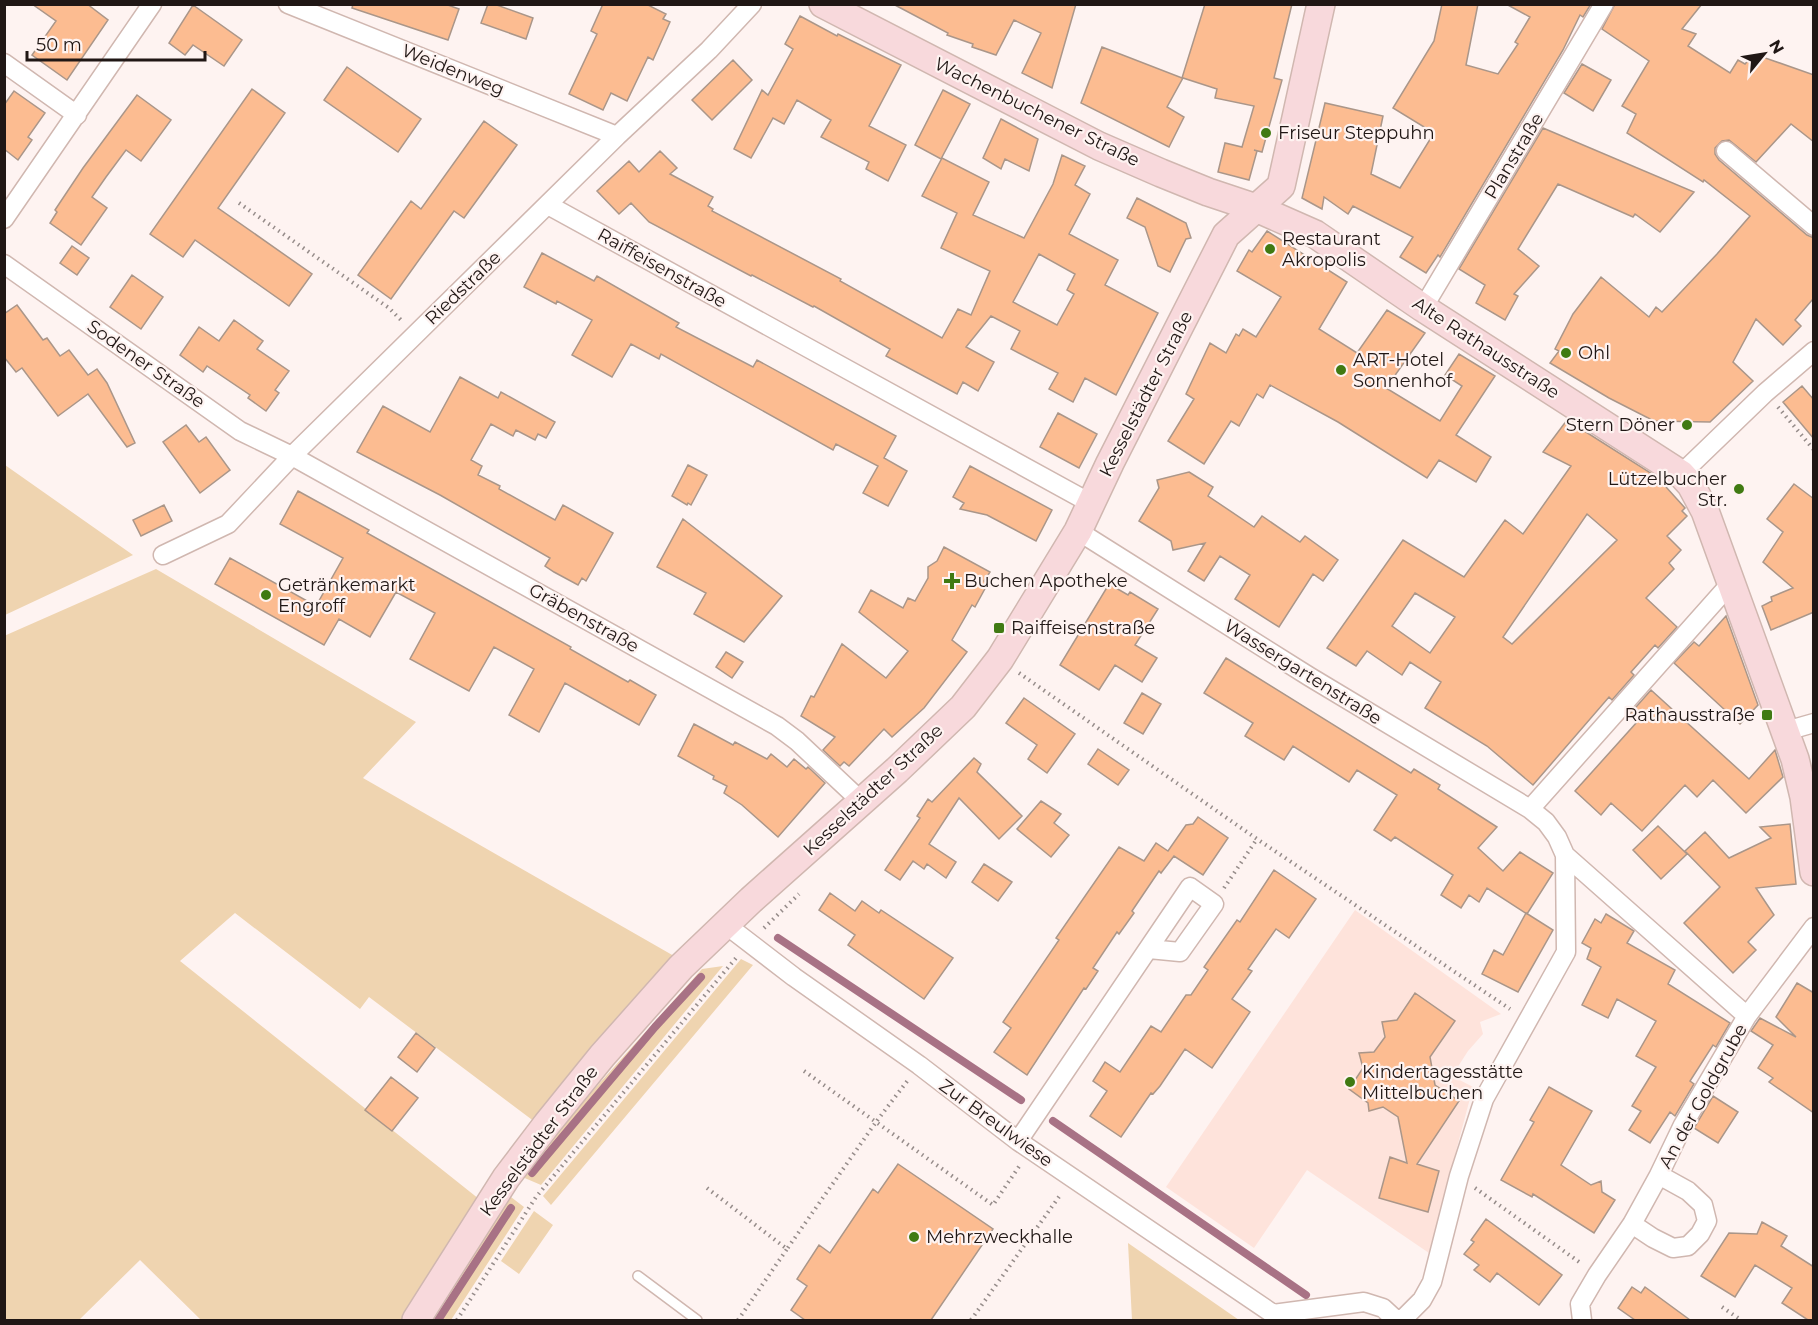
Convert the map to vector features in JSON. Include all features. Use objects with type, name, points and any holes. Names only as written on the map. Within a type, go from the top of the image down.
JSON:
[{"type":"main road","name":"Wachenbuchener Straße","points":[[823,4],[1099,146],[1192,186],[1256,208]]},
{"type":"main road","name":"Kesselstädter Straße","points":[[416,1320],[506,1178],[602,1056],[681,968],[725,924],[862,802],[963,707],[1000,659],[1078,531],[1226,235],[1281,186],[1321,4]]},
{"type":"main road","name":"Alte Rathausstraße","points":[[1256,208],[1315,234],[1423,308],[1681,474]]},
{"type":"main road","points":[[1681,474],[1698,495],[1786,731],[1800,778],[1814,872]]},
{"type":"street","points":[[4,219],[152,4]]},
{"type":"street","name":"Weidenweg","points":[[288,4],[617,136]]},
{"type":"street","name":"Riedstraße","points":[[163,555],[228,524],[292,456],[617,136],[709,50],[752,4]]},
{"type":"street","name":"Planstraße","points":[[1423,308],[1604,4]]},
{"type":"street","points":[[4,63],[77,115]]},
{"type":"street","points":[[1726,151],[1814,226]]},
{"type":"street","name":"Raiffeisenstraße","points":[[548,205],[1092,504]]},
{"type":"street","name":"Sodener Straße","points":[[4,264],[240,431],[292,456]]},
{"type":"street","points":[[1681,474],[1814,351]]},
{"type":"street","name":"Gräbenstraße","points":[[292,456],[768,721],[797,741],[862,802]]},
{"type":"street","name":"Wassergartenstraße","points":[[1078,531],[1310,677],[1530,809],[1546,822],[1557,837],[1564,855],[1566,952],[1484,1099],[1459,1176],[1432,1282],[1422,1300],[1402,1320]]},
{"type":"street","points":[[1530,809],[1731,583]]},
{"type":"street","points":[[1786,731],[1814,723]]},
{"type":"street","name":"Wassergartenstraße","points":[[1564,855],[1747,1016]]},
{"type":"street","points":[[1024,1145],[1149,949],[1190,887],[1214,904],[1180,952],[1149,949]]},
{"type":"street","name":"Zur Breulwiese","points":[[725,924],[748,943],[919,1065],[1024,1145],[1277,1317],[1364,1302],[1383,1308],[1396,1320]]},
{"type":"street","points":[[1747,1016],[1814,927]]},
{"type":"street","name":"An der Goldgrube","points":[[1582,1320],[1580,1304],[1632,1224],[1683,1125],[1747,1016]]},
{"type":"street","name":"An der Goldgrube","points":[[1632,1224],[1673,1248],[1688,1246],[1700,1234],[1707,1221],[1703,1205],[1688,1191],[1659,1175]]},
{"type":"lane","points":[[638,1276],[697,1320]]},
{"type":"path","points":[[239,203],[389,308],[416,334]]},
{"type":"path","points":[[1766,393],[1814,450]]},
{"type":"path","points":[[1000,659],[1257,839],[1528,1022]]},
{"type":"path","points":[[1214,904],[1257,839]]},
{"type":"path","points":[[457,1320],[536,1197],[748,943]]},
{"type":"path","points":[[738,1320],[876,1122],[919,1065]]},
{"type":"path","points":[[804,1071],[993,1205],[1024,1145]]},
{"type":"path","points":[[1459,1176],[1597,1275]]},
{"type":"path","points":[[970,1320],[1072,1178]]},
{"type":"path","points":[[707,1188],[788,1250]]},
{"type":"path","points":[[1722,1307],[1741,1320]]},
{"type":"shaded area","points":[[5,465],[133,555],[5,615]]},
{"type":"shaded area","points":[[156,569],[416,722],[363,778],[674,956],[535,1122],[369,997],[360,1009],[235,913],[180,961],[479,1199],[404,1320],[201,1320],[140,1260],[79,1320],[5,1320],[4,636]]},
{"type":"shaded area","name":"Kindertagesstätte Mittelbuchen","points":[[1355,910],[1501,1014],[1480,1022],[1483,1034],[1468,1051],[1452,1076],[1473,1087],[1429,1253],[1307,1170],[1254,1248],[1166,1187]]},
{"type":"shaded area","points":[[741,959],[753,965],[551,1205],[543,1196]]},
{"type":"shaded area","points":[[723,966],[541,1185],[520,1176],[571,1115],[702,969]]},
{"type":"shaded area","points":[[507,1194],[524,1207],[451,1320],[426,1320]]},
{"type":"shaded area","points":[[534,1211],[553,1225],[519,1274],[501,1261]]},
{"type":"shaded area","points":[[1128,1243],[1239,1320],[1132,1320]]},
{"type":"building","points":[[32,4],[87,4],[108,20],[67,80],[32,55],[56,21]]},
{"type":"building","points":[[353,4],[445,4],[459,9],[448,40],[352,8]]},
{"type":"building","points":[[488,4],[533,18],[526,39],[481,23]]},
{"type":"building","points":[[603,4],[646,4],[666,14],[663,19],[670,22],[653,60],[648,57],[627,101],[611,93],[603,110],[569,94],[597,34],[591,31]]},
{"type":"building","points":[[893,4],[1076,4],[1052,88],[1022,73],[1041,33],[1014,20],[996,55],[947,35],[948,33]]},
{"type":"building","points":[[1205,4],[1292,4],[1274,78],[1282,80],[1262,152],[1254,150],[1257,151],[1249,180],[1218,172],[1225,143],[1242,147],[1254,106],[1215,98],[1217,89],[1183,78],[1167,107],[1184,117],[1169,147],[1081,103],[1102,47],[1182,78]]},
{"type":"building","points":[[1442,4],[1478,4],[1466,65],[1498,74],[1518,44],[1515,42],[1530,17],[1506,4],[1591,4],[1583,17],[1580,15],[1563,50],[1440,257],[1438,255],[1426,273],[1400,257],[1413,237],[1353,206],[1348,214],[1324,197],[1322,209],[1302,198],[1325,103],[1383,116],[1371,174],[1400,188],[1434,133],[1393,108],[1434,41]]},
{"type":"building","points":[[1615,4],[1702,4],[1682,29],[1696,34],[1688,46],[1730,73],[1738,60],[1745,64],[1754,54],[1814,75],[1814,142],[1791,124],[1756,162],[1729,140],[1722,141],[1715,148],[1715,154],[1719,160],[1807,235],[1814,238],[1813,299],[1795,320],[1801,326],[1783,345],[1756,319],[1733,362],[1753,381],[1710,422],[1654,421],[1609,398],[1550,363],[1559,351],[1555,349],[1573,314],[1601,277],[1649,317],[1656,307],[1662,312],[1750,216],[1704,180],[1703,182],[1627,133],[1636,114],[1622,106],[1649,61],[1602,29]]},
{"type":"building","points":[[193,5],[242,40],[224,66],[193,45],[185,55],[169,43]]},
{"type":"building","points":[[800,16],[837,36],[838,34],[901,65],[869,126],[906,145],[888,181],[866,169],[869,162],[821,137],[831,120],[797,100],[784,124],[773,118],[751,158],[734,149],[762,90],[768,95],[793,49],[785,44]]},
{"type":"building","points":[[733,60],[752,80],[712,120],[692,100]]},
{"type":"building","points":[[1582,64],[1611,80],[1593,111],[1564,93]]},
{"type":"building","points":[[347,67],[421,119],[398,152],[324,100]]},
{"type":"building","points":[[252,89],[285,113],[218,208],[312,274],[289,306],[195,240],[183,257],[150,234]]},
{"type":"building","points":[[943,90],[970,104],[941,159],[915,145]]},
{"type":"building","points":[[14,91],[45,113],[28,137],[32,140],[18,160],[4,149],[4,105]]},
{"type":"building","points":[[137,95],[171,120],[141,161],[126,150],[106,177],[92,197],[107,208],[81,245],[50,223],[57,212],[55,210],[83,168]]},
{"type":"building","points":[[1001,119],[1038,139],[1029,171],[1005,159],[1001,169],[983,158]]},
{"type":"building","points":[[484,121],[517,145],[464,218],[454,211],[391,299],[358,275],[411,201],[421,209]]},
{"type":"building","points":[[1543,128],[1694,192],[1660,232],[1635,214],[1633,217],[1558,184],[1518,249],[1539,266],[1514,294],[1518,296],[1505,320],[1476,303],[1485,285],[1459,269]]},
{"type":"building","points":[[660,151],[677,168],[670,174],[713,197],[708,206],[713,209],[712,211],[841,279],[840,281],[942,338],[958,309],[971,315],[990,271],[941,248],[957,213],[922,196],[942,158],[989,182],[973,215],[1024,238],[1053,184],[1062,155],[1085,166],[1075,185],[1090,194],[1069,234],[1118,260],[1105,285],[1158,313],[1116,395],[1085,378],[1073,402],[1049,389],[1058,373],[1011,349],[1020,331],[991,316],[966,347],[994,362],[978,391],[963,382],[957,394],[886,356],[890,349],[814,306],[751,276],[649,222],[631,203],[619,214],[597,191],[629,161],[639,172]],"holes":[[[1039,254],[1075,274],[1067,290],[1074,294],[1057,325],[1013,302]]]},
{"type":"building","points":[[1137,198],[1186,223],[1191,238],[1186,239],[1170,272],[1158,266],[1145,227],[1127,218]]},
{"type":"building","points":[[1267,231],[1347,282],[1319,329],[1357,353],[1387,310],[1425,333],[1386,388],[1440,421],[1462,386],[1445,375],[1459,354],[1495,376],[1456,435],[1491,457],[1476,482],[1439,460],[1427,478],[1338,422],[1270,385],[1263,398],[1257,394],[1239,426],[1231,421],[1204,464],[1168,441],[1194,399],[1186,394],[1210,343],[1226,353],[1236,334],[1239,336],[1243,329],[1256,337],[1281,297],[1237,271],[1249,250],[1252,252]]},
{"type":"building","points":[[72,246],[89,258],[77,275],[60,263]]},
{"type":"building","points":[[542,253],[594,281],[597,276],[679,323],[676,327],[753,367],[757,360],[896,436],[884,458],[907,471],[888,506],[863,493],[878,466],[836,444],[833,450],[661,354],[659,359],[631,344],[612,377],[572,355],[592,320],[557,301],[556,304],[524,287]]},
{"type":"building","points":[[132,275],[163,297],[141,329],[110,307]]},
{"type":"building","points":[[17,305],[43,340],[47,338],[60,356],[69,350],[88,375],[97,369],[107,383],[135,443],[127,447],[88,394],[58,416],[22,368],[16,372],[4,357],[4,314]]},
{"type":"building","points":[[234,320],[263,341],[257,349],[289,371],[275,390],[279,393],[266,411],[248,398],[250,395],[207,366],[203,372],[180,355],[199,327],[219,341]]},
{"type":"building","points":[[460,377],[498,398],[501,392],[555,422],[546,438],[538,434],[535,440],[516,430],[513,436],[491,424],[471,460],[482,466],[478,475],[555,520],[563,505],[613,533],[586,581],[582,578],[578,585],[554,572],[545,566],[550,558],[440,495],[357,452],[383,406],[430,432]]},
{"type":"building","points":[[1802,386],[1814,400],[1814,439],[1783,402]]},
{"type":"building","points":[[1058,413],[1097,434],[1079,468],[1040,447]]},
{"type":"building","points":[[1567,420],[1657,477],[1685,508],[1682,511],[1687,516],[1667,536],[1681,550],[1669,563],[1674,569],[1646,598],[1677,627],[1658,648],[1655,645],[1631,672],[1634,675],[1612,700],[1609,697],[1533,785],[1487,746],[1425,708],[1441,682],[1410,662],[1402,675],[1367,651],[1356,666],[1327,648],[1403,540],[1464,577],[1505,520],[1523,534],[1571,466],[1543,452]],"holes":[[[1587,514],[1617,540],[1512,644],[1503,637]],[[1415,593],[1455,617],[1430,653],[1392,626]]]},
{"type":"building","points":[[186,425],[199,442],[206,437],[230,470],[200,493],[163,442]]},
{"type":"building","points":[[688,465],[707,475],[691,505],[672,496]]},
{"type":"building","points":[[970,466],[1052,510],[1036,541],[987,515],[960,509],[964,503],[953,497]]},
{"type":"building","points":[[1189,472],[1213,487],[1208,496],[1254,527],[1262,516],[1300,542],[1305,536],[1338,560],[1323,581],[1313,574],[1279,627],[1235,599],[1250,575],[1220,556],[1204,581],[1188,571],[1205,543],[1173,550],[1171,541],[1139,521],[1159,488],[1157,480]]},
{"type":"building","points":[[1794,484],[1814,499],[1814,612],[1771,630],[1762,606],[1772,601],[1771,597],[1793,588],[1763,562],[1783,532],[1767,519]]},
{"type":"building","points":[[298,491],[369,530],[367,533],[571,647],[570,649],[656,695],[639,725],[565,683],[539,732],[509,715],[534,669],[494,647],[469,691],[410,659],[435,613],[396,592],[370,637],[339,619],[324,645],[215,584],[230,558],[316,606],[343,558],[280,524]]},
{"type":"building","points":[[164,505],[172,521],[141,536],[133,520]]},
{"type":"building","points":[[683,519],[782,596],[744,642],[694,614],[706,593],[657,567]]},
{"type":"building","points":[[944,547],[990,572],[984,581],[988,583],[975,607],[972,605],[952,640],[967,652],[924,708],[892,737],[884,729],[849,766],[844,762],[840,766],[823,750],[835,737],[801,716],[811,696],[814,697],[842,644],[886,678],[908,651],[859,612],[871,590],[903,608],[908,598],[915,601],[928,578],[928,567],[937,561]]},
{"type":"building","points":[[1109,584],[1128,595],[1130,592],[1158,609],[1135,645],[1157,658],[1142,682],[1115,665],[1099,690],[1060,665]]},
{"type":"building","points":[[1726,616],[1758,705],[1740,724],[1674,663],[1694,642],[1699,646]]},
{"type":"building","points":[[726,652],[743,662],[732,678],[716,667]]},
{"type":"building","points":[[1226,658],[1411,773],[1414,769],[1440,785],[1438,789],[1497,827],[1478,848],[1503,871],[1520,852],[1553,873],[1527,914],[1487,888],[1479,902],[1469,895],[1461,908],[1441,895],[1453,875],[1395,837],[1391,841],[1374,830],[1397,795],[1357,770],[1349,782],[1293,746],[1284,760],[1245,736],[1253,723],[1204,693]]},
{"type":"building","points":[[1651,690],[1749,779],[1775,750],[1783,777],[1746,813],[1713,780],[1697,797],[1685,785],[1642,831],[1611,803],[1601,815],[1575,791],[1637,722],[1629,715]]},
{"type":"building","points":[[1142,693],[1161,704],[1143,734],[1124,723]]},
{"type":"building","points":[[1024,698],[1075,734],[1047,773],[1028,759],[1037,745],[1006,723]]},
{"type":"building","points":[[694,724],[733,745],[735,742],[767,759],[771,754],[787,767],[794,759],[806,769],[808,767],[825,783],[778,837],[742,805],[724,793],[727,786],[678,756]]},
{"type":"building","points":[[1098,749],[1129,770],[1118,785],[1088,764]]},
{"type":"building","points":[[974,758],[981,764],[977,772],[1022,816],[999,839],[959,798],[929,844],[956,862],[946,878],[927,864],[924,869],[913,861],[900,880],[885,870],[920,818],[917,816],[928,799],[932,802]]},
{"type":"building","points":[[1041,801],[1061,814],[1054,823],[1069,835],[1051,857],[1017,829]]},
{"type":"building","points":[[1198,817],[1228,838],[1203,875],[1174,856],[1161,873],[1159,871],[1132,911],[1134,913],[1119,934],[1117,932],[1093,968],[1098,971],[1086,989],[1084,988],[1027,1075],[994,1052],[1011,1028],[1003,1022],[1059,940],[1056,938],[1119,847],[1144,861],[1156,843],[1168,851],[1186,825],[1193,824]]},
{"type":"building","points":[[1790,824],[1796,884],[1756,888],[1774,915],[1748,942],[1756,950],[1733,973],[1684,923],[1720,887],[1685,851],[1705,832],[1729,858],[1771,838],[1760,827]]},
{"type":"building","points":[[1658,826],[1687,854],[1661,879],[1633,850]]},
{"type":"building","points":[[984,864],[1012,882],[998,901],[972,882]]},
{"type":"building","points":[[1274,870],[1316,899],[1289,938],[1276,929],[1248,969],[1252,971],[1232,999],[1250,1012],[1212,1068],[1185,1049],[1121,1137],[1090,1116],[1107,1091],[1093,1081],[1105,1062],[1120,1072],[1151,1026],[1161,1032],[1186,995],[1191,995],[1208,970],[1204,967],[1237,920],[1240,922]]},
{"type":"building","points":[[830,893],[855,911],[862,901],[879,913],[881,910],[953,958],[924,999],[848,945],[855,935],[819,910]]},
{"type":"building","points":[[1526,913],[1553,930],[1518,992],[1482,974],[1494,950],[1503,955]]},
{"type":"building","points":[[1606,914],[1634,931],[1627,943],[1675,970],[1668,984],[1730,1023],[1716,1047],[1713,1045],[1690,1081],[1694,1084],[1675,1116],[1670,1112],[1650,1143],[1629,1130],[1641,1111],[1632,1106],[1656,1067],[1636,1056],[1656,1021],[1617,999],[1608,1018],[1582,1005],[1601,967],[1587,959],[1591,948],[1582,943],[1595,919],[1601,923]]},
{"type":"building","points":[[1797,983],[1814,993],[1814,1113],[1769,1082],[1773,1078],[1758,1068],[1773,1045],[1751,1031],[1760,1018],[1796,1037],[1776,1017]]},
{"type":"building","points":[[1415,993],[1455,1021],[1430,1057],[1435,1085],[1459,1101],[1417,1164],[1439,1171],[1428,1212],[1379,1198],[1390,1157],[1407,1163],[1398,1117],[1383,1107],[1369,1111],[1368,1103],[1349,1089],[1363,1068],[1359,1053],[1374,1052],[1385,1037],[1382,1022],[1397,1020]]},
{"type":"building","points":[[416,1033],[435,1048],[417,1072],[398,1057]]},
{"type":"building","points":[[391,1077],[418,1098],[392,1131],[365,1110]]},
{"type":"building","points":[[1549,1087],[1592,1111],[1561,1165],[1591,1185],[1601,1181],[1602,1192],[1615,1200],[1594,1233],[1533,1194],[1532,1197],[1501,1180],[1534,1122],[1530,1120]]},
{"type":"building","points":[[1713,1096],[1738,1112],[1718,1143],[1694,1128]]},
{"type":"building","name":"Mehrzweckhalle","points":[[898,1164],[993,1229],[931,1320],[805,1320],[791,1310],[807,1286],[797,1279],[819,1245],[830,1253],[873,1189],[878,1193]]},
{"type":"building","points":[[1486,1219],[1562,1275],[1539,1305],[1497,1273],[1490,1282],[1474,1270],[1479,1265],[1464,1254],[1474,1242],[1471,1240]]},
{"type":"building","points":[[1762,1222],[1787,1236],[1781,1246],[1814,1267],[1814,1320],[1808,1320],[1782,1303],[1792,1288],[1755,1265],[1735,1297],[1701,1276],[1729,1233],[1757,1234]]},
{"type":"building","points":[[1632,1287],[1641,1293],[1645,1287],[1690,1320],[1635,1320],[1618,1308]]},
{"type":"waterway","points":[[778,938],[1021,1100]]},
{"type":"waterway","points":[[532,1173],[655,1027],[701,977]]},
{"type":"waterway","points":[[1053,1121],[1306,1295]]},
{"type":"waterway","points":[[438,1320],[511,1208]]},
{"type":"place","name":"Friseur Steppuhn","points":[[1266,133]]},
{"type":"place","name":"Restaurant Akropolis","points":[[1270,249]]},
{"type":"place","name":"Ohl","points":[[1566,353]]},
{"type":"place","name":"ART-Hotel Sonnenhof","points":[[1341,370]]},
{"type":"place","name":"Stern Döner","points":[[1687,425]]},
{"type":"place","name":"Lützelbucher Str.","points":[[1739,489]]},
{"type":"place","name":"Buchen Apotheke","points":[[952,581]]},
{"type":"place","name":"Getränkemarkt Engroff","points":[[266,595]]},
{"type":"place","name":"Raiffeisenstraße","points":[[999,628]]},
{"type":"place","name":"Rathausstraße","points":[[1767,715]]},
{"type":"place","name":"Kindertagesstätte Mittelbuchen","points":[[1350,1082]]},
{"type":"place","name":"Mehrzweckhalle","points":[[914,1237]]}]
